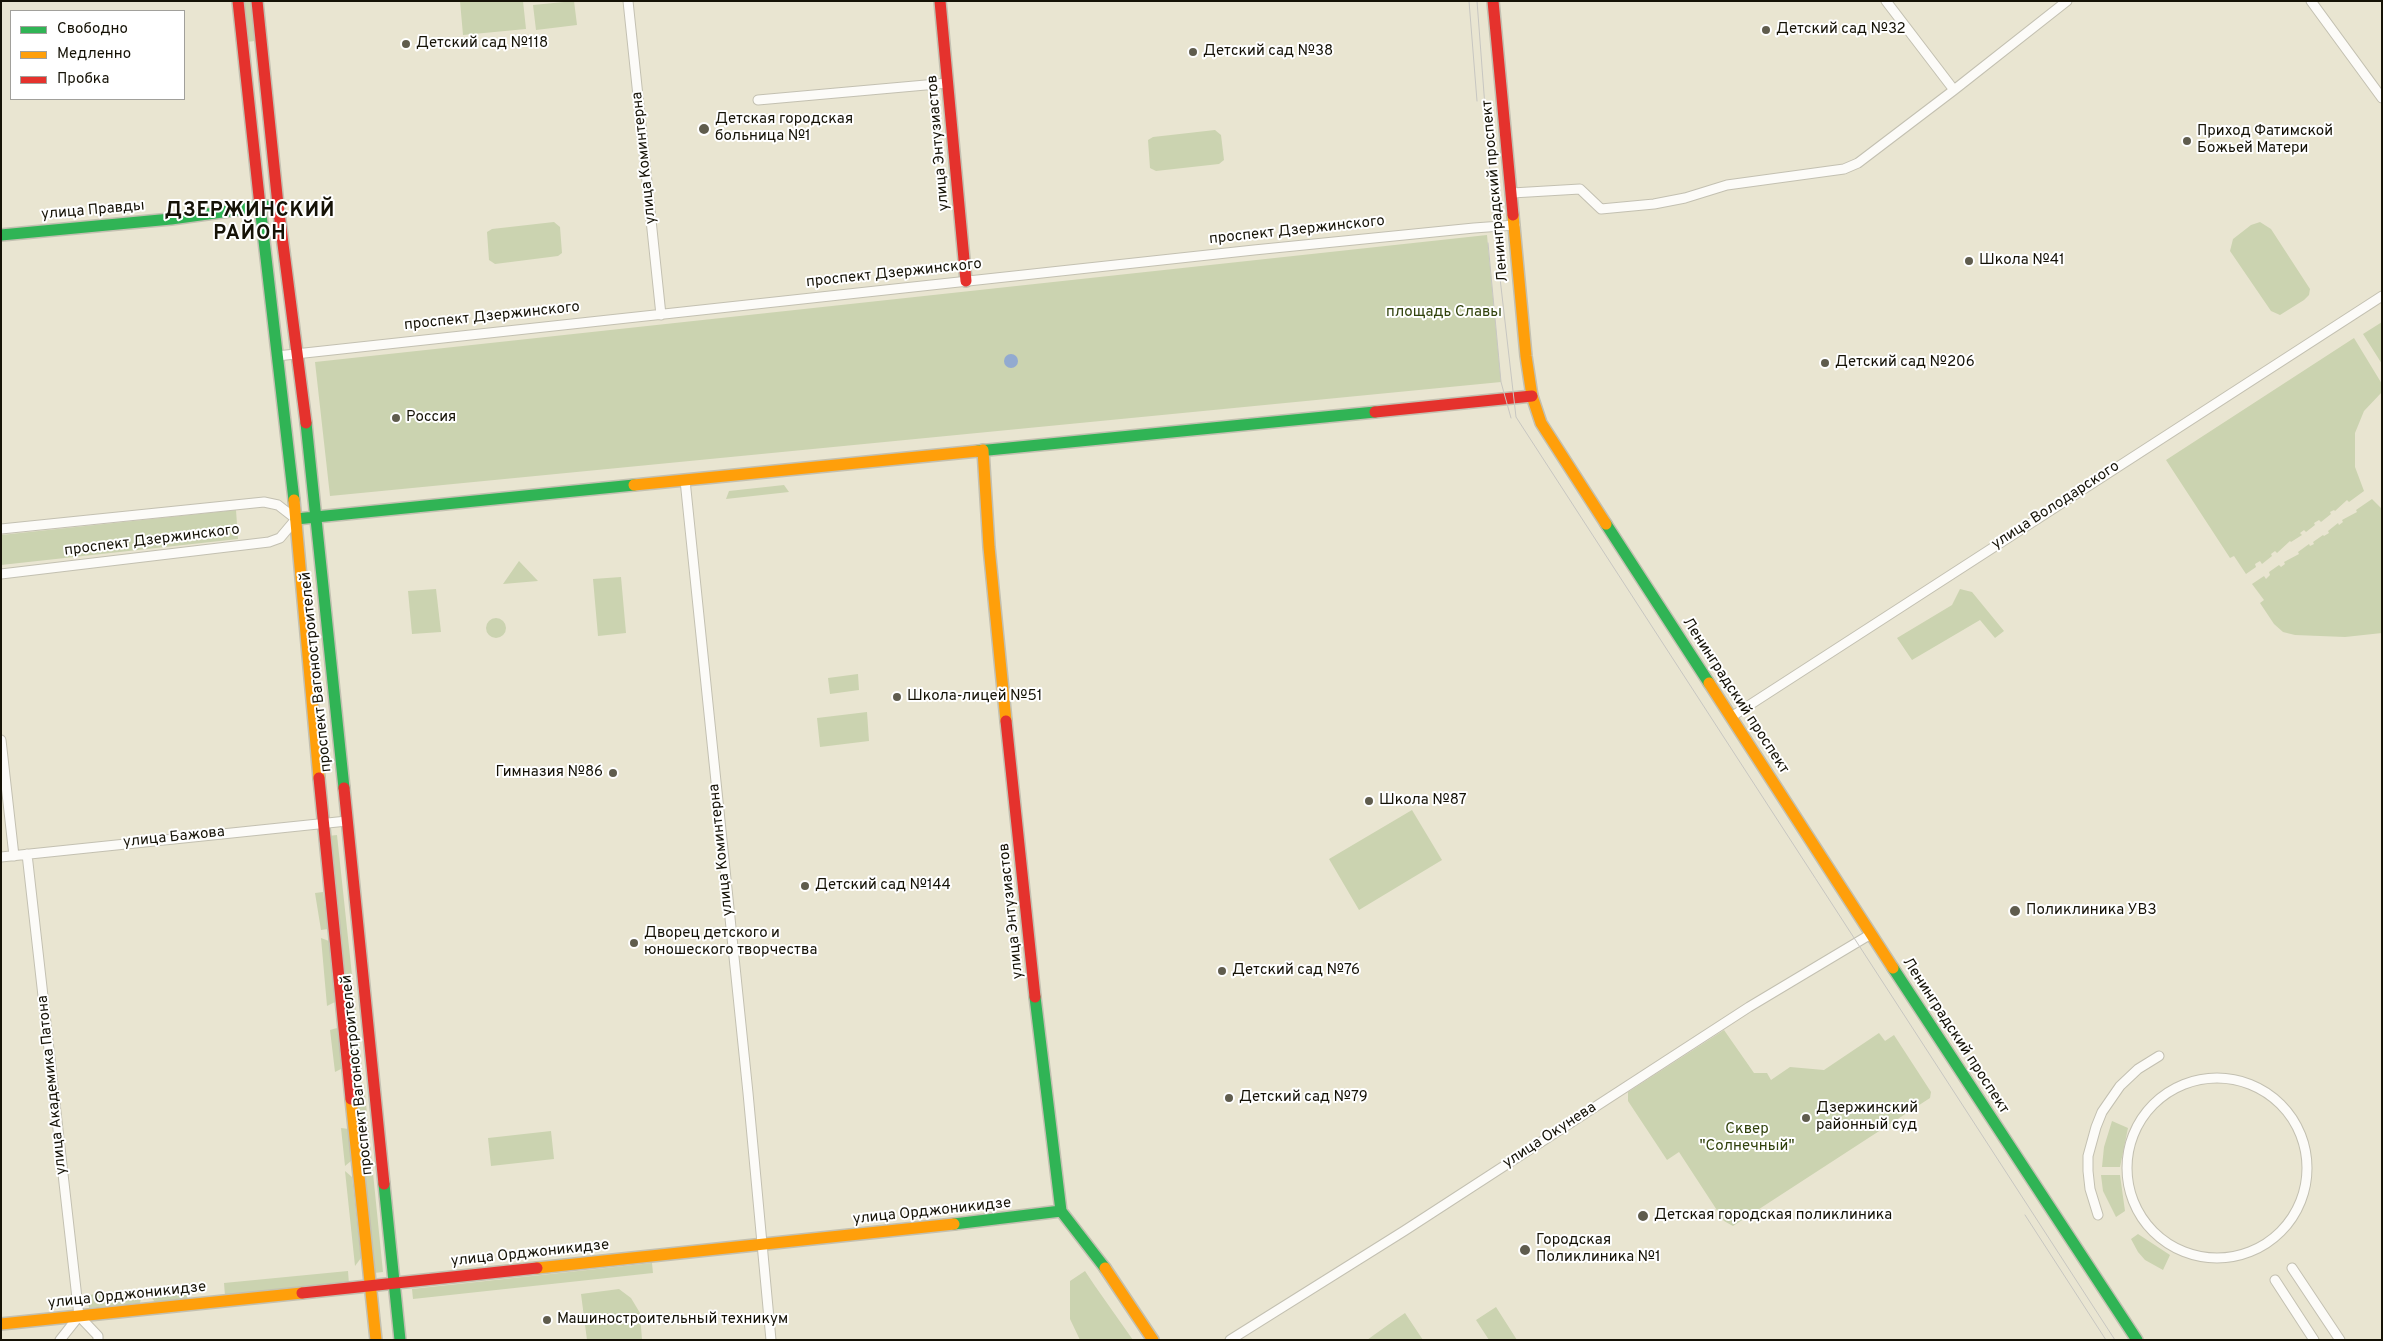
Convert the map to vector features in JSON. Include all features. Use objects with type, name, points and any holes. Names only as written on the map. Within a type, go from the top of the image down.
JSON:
[{"type":"main road","name":"проспект Вагоностроителей","points":[[238,1],[276,356],[296,519],[323,823],[376,1340]]},
{"type":"main road","name":"проспект Вагоностроителей","points":[[257,1],[278,205],[316,517],[400,1340]]},
{"type":"main road","name":"улица Энтузиастов","points":[[940,1],[966,281]]},
{"type":"main road","name":"Ленинградский проспект","points":[[1493,1],[1526,356],[1532,396],[1541,424],[1870,934],[2137,1340]]},
{"type":"main road","name":"улица Правды","points":[[1,235],[171,219],[278,205]]},
{"type":"main road","points":[[296,519],[1532,396]]},
{"type":"main road","name":"улица Энтузиастов","points":[[983,450],[989,547],[1006,718],[1043,1070],[1061,1212]]},
{"type":"main road","points":[[1061,1212],[1112,1278],[1153,1340]]},
{"type":"main road","name":"улица Орджоникидзе","points":[[1,1324],[761,1246],[1061,1212]]},
{"type":"street","name":"улица Коминтерна","points":[[628,1],[661,315]]},
{"type":"street","points":[[1886,1],[1954,90]]},
{"type":"street","points":[[1512,193],[1580,189],[1601,209],[1654,204],[1685,198],[1727,185],[1835,171],[1858,163],[2067,1]]},
{"type":"street","points":[[2311,1],[2382,98]]},
{"type":"street","points":[[758,100],[948,83]]},
{"type":"street","name":"проспект Дзержинского","points":[[276,356],[1264,249],[1474,228],[1515,226]]},
{"type":"street","name":"улица Володарского","points":[[1730,716],[2382,296]]},
{"type":"street","name":"улица Коминтерна","points":[[685,480],[748,1086],[771,1340]]},
{"type":"street","name":"проспект Дзержинского","points":[[1,529],[264,502],[278,505],[296,519],[280,538],[269,542],[1,574]]},
{"type":"street","points":[[1,740],[14,856]]},
{"type":"street","name":"улица Бажова","points":[[1,857],[347,821]]},
{"type":"street","name":"улица Академика Патона","points":[[27,854],[79,1316]]},
{"type":"street","name":"улица Окунева","points":[[1230,1340],[1404,1231],[1749,1006],[1870,934]]},
{"type":"street","points":[[2098,1215],[2090,1189],[2088,1171],[2092,1140],[2099,1119],[2110,1098],[2120,1086],[2138,1069],[2159,1056]]},
{"type":"street","points":[[2220,1077],[2238,1080],[2255,1086],[2271,1095],[2284,1108],[2301,1135],[2306,1163],[2301,1197],[2296,1210],[2283,1229],[2256,1249],[2235,1257],[2219,1259],[2177,1250],[2151,1230],[2141,1218],[2127,1171],[2130,1147],[2136,1128],[2150,1106],[2167,1092],[2182,1084],[2198,1079],[2220,1077]]},
{"type":"street","points":[[2292,1268],[2340,1340]]},
{"type":"street","points":[[2275,1280],[2314,1340]]},
{"type":"street","points":[[60,1340],[79,1316],[98,1336],[98,1340]]},
{"type":"green space","points":[[243,1],[251,1],[255,41],[247,42]]},
{"type":"green space","points":[[460,1],[523,1],[526,29],[463,35]]},
{"type":"green space","points":[[574,1],[577,25],[536,30],[533,5]]},
{"type":"green space","points":[[1215,130],[1221,135],[1224,160],[1219,164],[1156,171],[1150,168],[1148,140],[1153,137]]},
{"type":"green space","points":[[554,222],[560,227],[562,253],[558,256],[495,264],[489,260],[487,232],[492,229]]},
{"type":"green space","points":[[2260,222],[2271,229],[2310,289],[2309,295],[2304,300],[2280,315],[2271,311],[2230,251],[2233,239],[2251,225]]},
{"type":"green space","name":"площадь Славы","points":[[1487,235],[1501,382],[330,496],[315,362]]},
{"type":"green space","points":[[2382,322],[2382,364],[2363,334]]},
{"type":"green space","points":[[2354,338],[2382,384],[2382,392],[2364,411],[2355,433],[2355,467],[2364,491],[2349,502],[2347,500],[2335,511],[2330,512],[2331,514],[2321,522],[2319,520],[2314,523],[2315,525],[2306,532],[2304,530],[2300,533],[2302,535],[2290,541],[2277,553],[2275,551],[2262,564],[2260,561],[2255,564],[2256,567],[2246,574],[2234,556],[2230,558],[2166,460]]},
{"type":"green space","points":[[784,485],[789,492],[726,499],[729,491]]},
{"type":"green space","points":[[2372,499],[2382,509],[2382,633],[2345,637],[2295,635],[2283,632],[2274,624],[2260,603],[2264,600],[2252,584],[2264,576],[2266,579],[2270,575],[2269,572],[2279,565],[2281,567],[2285,564],[2284,562],[2299,554],[2298,552],[2309,544],[2310,546],[2314,544],[2313,542],[2329,533],[2328,531],[2338,523],[2339,525],[2343,522],[2342,520],[2357,512],[2356,510]]},
{"type":"green space","points":[[236,510],[238,539],[1,565],[1,535]]},
{"type":"green space","points":[[519,561],[538,581],[503,584]]},
{"type":"green space","points":[[621,577],[626,633],[598,636],[593,579]]},
{"type":"green space","points":[[436,589],[441,632],[412,634],[408,591]]},
{"type":"green space","points":[[1960,589],[1972,592],[2004,631],[1995,638],[1980,620],[1912,660],[1897,638],[1952,605]]},
{"type":"green space","points":[[496,618],[503,621],[506,628],[503,635],[496,638],[489,635],[486,628],[489,621]]},
{"type":"green space","points":[[858,674],[859,690],[830,694],[828,678]]},
{"type":"green space","points":[[867,712],[869,741],[820,747],[817,718]]},
{"type":"green space","points":[[1412,810],[1442,860],[1359,910],[1329,859]]},
{"type":"green space","points":[[337,835],[363,1078],[354,1079],[328,836]]},
{"type":"green space","points":[[323,892],[328,929],[321,930],[315,893]]},
{"type":"green space","points":[[321,938],[329,941],[335,1002],[327,1006]]},
{"type":"green space","points":[[337,1028],[343,1068],[335,1072],[330,1030]]},
{"type":"green space","name":"Сквер \"Солнечный\"","points":[[1724,1030],[1754,1073],[1767,1073],[1771,1080],[1790,1067],[1824,1070],[1879,1033],[1885,1041],[1894,1035],[1931,1092],[1930,1098],[1733,1226],[1724,1221],[1679,1152],[1667,1160],[1628,1101],[1628,1092]]},
{"type":"green space","points":[[364,1084],[383,1272],[374,1273],[355,1085]]},
{"type":"green space","points":[[2112,1121],[2128,1128],[2120,1167],[2102,1167],[2104,1147]]},
{"type":"green space","points":[[341,1128],[349,1129],[351,1161],[345,1166]]},
{"type":"green space","points":[[551,1131],[554,1159],[491,1166],[488,1138]]},
{"type":"green space","points":[[345,1171],[352,1177],[361,1258],[355,1266]]},
{"type":"green space","points":[[2101,1175],[2120,1175],[2125,1211],[2116,1217],[2103,1191]]},
{"type":"green space","points":[[2138,1234],[2170,1255],[2163,1270],[2145,1260],[2138,1252],[2131,1239]]},
{"type":"green space","points":[[652,1263],[653,1273],[413,1299],[412,1289]]},
{"type":"green space","points":[[348,1271],[349,1284],[225,1296],[224,1283]]},
{"type":"green space","points":[[1085,1271],[1133,1340],[1080,1340],[1070,1319],[1070,1281]]},
{"type":"green space","points":[[191,1283],[187,1298],[155,1302],[150,1296],[151,1289]]},
{"type":"green space","points":[[143,1289],[140,1303],[89,1308],[88,1295]]},
{"type":"green space","points":[[619,1289],[631,1298],[640,1313],[642,1340],[587,1340],[581,1294]]},
{"type":"green space","points":[[1496,1307],[1517,1340],[1489,1340],[1476,1320]]},
{"type":"green space","points":[[1405,1313],[1423,1340],[1367,1340],[1392,1322]]},
{"type":"water","points":[[1011,354],[1016,356],[1018,361],[1016,366],[1011,368],[1006,366],[1004,361],[1006,356]]},
{"type":"tram line","points":[[1469,1],[1477,101]]},
{"type":"tram line","points":[[1477,1],[1494,226],[1516,417],[2115,1340]]},
{"type":"tram line","points":[[1488,243],[1501,382],[1511,418]]},
{"type":"tram line","points":[[2025,1215],[2106,1340]]},
{"type":"traffic: fast","points":[[260,206],[294,500]]},
{"type":"traffic: fast","points":[[1,235],[171,219],[266,206]]},
{"type":"traffic: fast","points":[[978,451],[1375,412]]},
{"type":"traffic: fast","points":[[306,423],[344,788]]},
{"type":"traffic: fast","points":[[296,519],[634,485]]},
{"type":"traffic: fast","points":[[1606,524],[1709,683]]},
{"type":"traffic: fast","points":[[1893,968],[2137,1340]]},
{"type":"traffic: fast","points":[[1035,997],[1061,1211],[1105,1268]]},
{"type":"traffic: fast","points":[[384,1184],[400,1340]]},
{"type":"traffic: fast","points":[[954,1224],[1061,1211]]},
{"type":"traffic: slow","points":[[1513,215],[1526,356],[1532,396],[1541,423],[1606,524]]},
{"type":"traffic: slow","points":[[983,450],[989,547],[1006,721]]},
{"type":"traffic: slow","points":[[634,485],[978,451]]},
{"type":"traffic: slow","points":[[294,500],[319,778]]},
{"type":"traffic: slow","points":[[1709,683],[1893,968]]},
{"type":"traffic: slow","points":[[351,1099],[376,1340]]},
{"type":"traffic: slow","points":[[537,1268],[954,1224]]},
{"type":"traffic: slow","points":[[1105,1268],[1153,1340]]},
{"type":"traffic: slow","points":[[1,1324],[302,1293]]},
{"type":"traffic: jam","points":[[238,1],[260,206]]},
{"type":"traffic: jam","points":[[257,1],[278,205],[306,423]]},
{"type":"traffic: jam","points":[[940,1],[966,281]]},
{"type":"traffic: jam","points":[[1493,1],[1513,215]]},
{"type":"traffic: jam","points":[[1375,412],[1532,396]]},
{"type":"traffic: jam","points":[[1006,721],[1035,997]]},
{"type":"traffic: jam","points":[[319,778],[351,1099]]},
{"type":"traffic: jam","points":[[344,788],[384,1184]]},
{"type":"traffic: jam","points":[[302,1293],[537,1268]]},
{"type":"place","name":"Детский сад №32","points":[[1766,30]]},
{"type":"place","name":"Детский сад №118","points":[[406,44]]},
{"type":"place","name":"Детский сад №38","points":[[1193,52]]},
{"type":"place","name":"Детская городская больница №1","points":[[704,129]]},
{"type":"place","name":"Приход Фатимской Божьей Матери","points":[[2187,141]]},
{"type":"place","name":"Школа №41","points":[[1969,261]]},
{"type":"place","name":"Детский сад №206","points":[[1825,363]]},
{"type":"place","name":"Россия","points":[[396,418]]},
{"type":"place","name":"Школа-лицей №51","points":[[897,697]]},
{"type":"place","name":"Гимназия №86","points":[[613,773]]},
{"type":"place","name":"Школа №87","points":[[1369,801]]},
{"type":"place","name":"Детский сад №144","points":[[805,886]]},
{"type":"place","name":"Поликлиника УВЗ","points":[[2015,911]]},
{"type":"place","name":"Дворец детского и юношеского творчества","points":[[634,943]]},
{"type":"place","name":"Детский сад №76","points":[[1222,971]]},
{"type":"place","name":"Детский сад №79","points":[[1229,1098]]},
{"type":"place","name":"Дзержинский районный суд","points":[[1806,1118]]},
{"type":"place","name":"Детская городская поликлиника","points":[[1643,1216]]},
{"type":"place","name":"Городская Поликлиника №1","points":[[1525,1250]]},
{"type":"place","name":"Машиностроительный техникум","points":[[547,1320]]},
{"type":"district","name":"ДЗЕРЖИНСКИЙ РАЙОН","points":[[250,224]]}]
